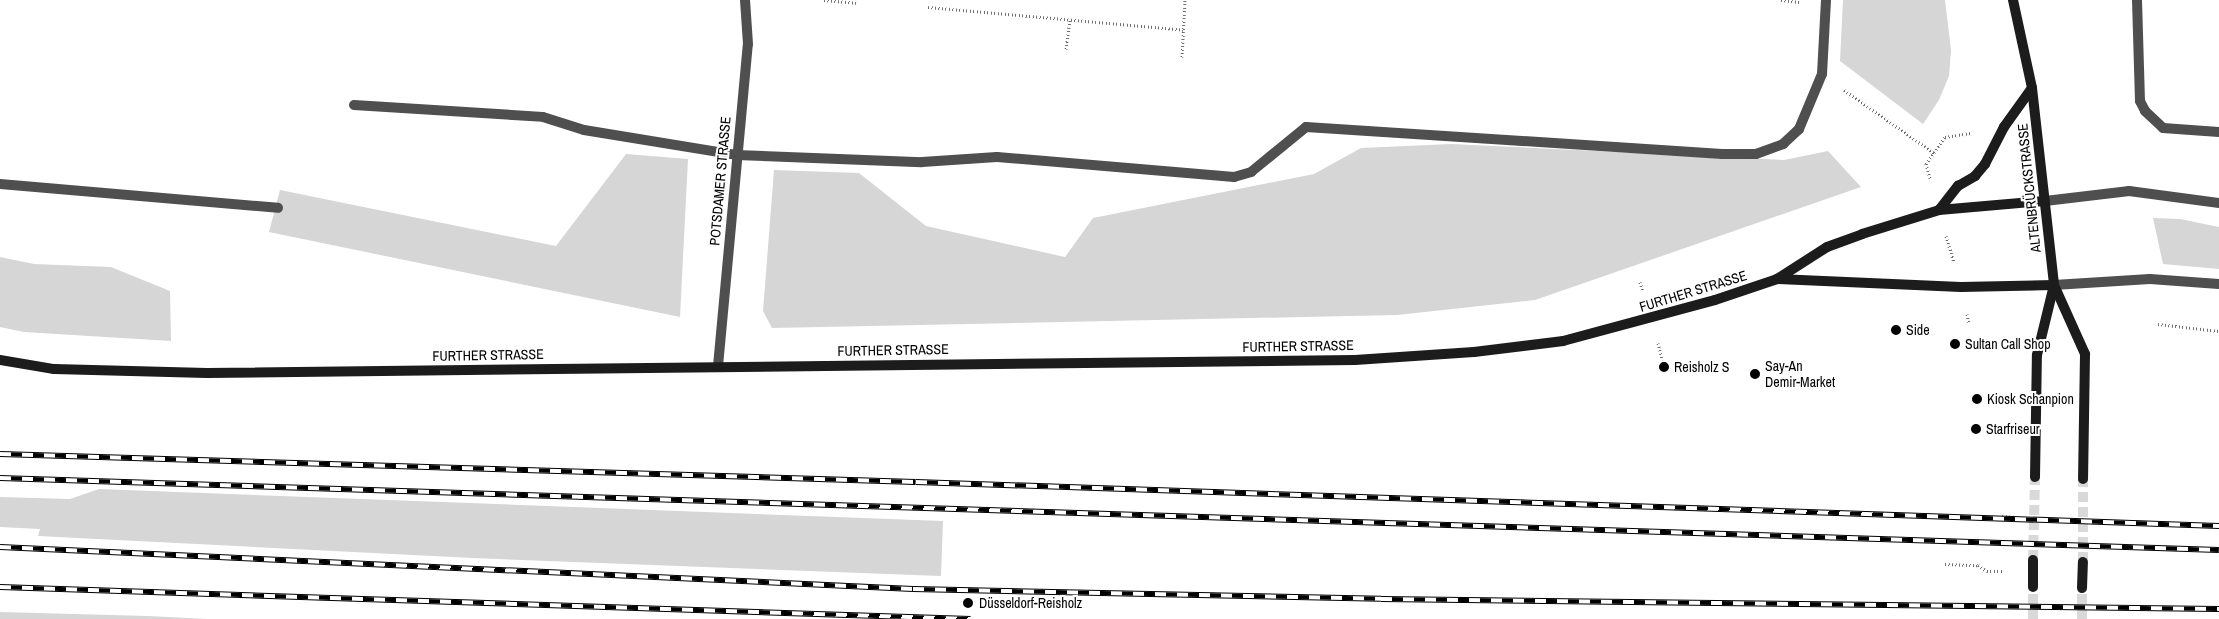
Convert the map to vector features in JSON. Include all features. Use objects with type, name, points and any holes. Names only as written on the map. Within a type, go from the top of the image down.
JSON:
[{"type":"street","name":"POTSDAMER STRASSE","points":[[718,366],[736,156],[748,44],[745,0]]},
{"type":"street","points":[[354,105],[544,117],[584,130],[736,156],[922,162],[997,157],[1234,177],[1251,172],[1306,127],[1722,154],[1756,154],[1783,144],[1799,129],[1822,74],[1826,0]]},
{"type":"street","name":"ALTENBRÜCKSTRASSE","points":[[2013,0],[2032,88],[2054,285]]},
{"type":"street","points":[[2137,0],[2140,101],[2145,111],[2163,128],[2219,132]]},
{"type":"street","name":"ALTENBRÜCKSTRASSE","points":[[1939,210],[1958,186],[1975,176],[1985,164],[2004,126],[2032,88]]},
{"type":"street","points":[[0,184],[278,208]]},
{"type":"street","points":[[2045,201],[2129,191],[2219,203]]},
{"type":"street","name":"FURTHER STRASSE","points":[[0,360],[54,369],[207,373],[1355,360],[1474,352],[1563,341],[1682,310],[1777,279],[1827,247],[1939,210],[2045,201]]},
{"type":"street","name":"FURTHER STRASSE","points":[[1777,279],[1961,287],[2054,285]]},
{"type":"street","points":[[2054,285],[2150,279],[2219,284]]},
{"type":"street","points":[[2035,477],[2036,355],[2054,285]]},
{"type":"street","points":[[2054,285],[2085,354],[2083,479]]},
{"type":"street","points":[[2033,586],[2034,560]]},
{"type":"street","points":[[2082,588],[2083,562]]},
{"type":"path","points":[[824,0],[859,3]]},
{"type":"path","points":[[1182,57],[1185,0]]},
{"type":"path","points":[[928,7],[1184,30]]},
{"type":"path","points":[[1066,48],[1070,20]]},
{"type":"path","points":[[1854,97],[1934,153]]},
{"type":"path","points":[[2158,324],[2219,330]]},
{"type":"path","points":[[2002,516],[2015,517]]},
{"type":"path","points":[[1945,564],[1978,565],[1987,571],[2002,571]]},
{"type":"shaded area","points":[[1843,0],[1945,0],[1951,50],[1949,76],[1939,100],[1923,124],[1840,61]]},
{"type":"shaded area","points":[[1451,144],[1784,160],[1828,151],[1861,187],[1535,300],[1397,315],[772,328],[763,311],[774,170],[859,173],[926,226],[1065,257],[1093,218],[1314,174],[1361,148]]},
{"type":"shaded area","points":[[626,154],[688,159],[680,317],[269,232],[280,190],[556,246]]},
{"type":"shaded area","points":[[2153,218],[2180,219],[2219,227],[2219,269],[2163,264]]},
{"type":"shaded area","points":[[0,257],[34,264],[111,267],[170,291],[171,341],[24,332],[0,327]]},
{"type":"shaded area","points":[[99,489],[943,521],[941,576],[472,558],[38,536],[40,529],[0,527],[0,497],[70,499]]},
{"type":"shaded area","points":[[0,612],[148,616],[208,619],[0,619]]},
{"type":"tunnel","points":[[2033,560],[2035,477]]},
{"type":"tunnel","points":[[2083,479],[2083,562]]},
{"type":"tunnel","points":[[2033,587],[2033,619]]},
{"type":"tunnel","points":[[2082,588],[2082,619]]},
{"type":"railway","points":[[0,454],[916,482],[2219,526]]},
{"type":"railway","points":[[0,478],[2219,550]]},
{"type":"railway","points":[[0,547],[913,589],[1381,599],[2219,609]]},
{"type":"railway","points":[[0,587],[970,619]]},
{"type":"place","name":"Side","points":[[1896,330]]},
{"type":"place","name":"Sultan Call Shop","points":[[1955,344]]},
{"type":"place","name":"Reisholz S","points":[[1664,367]]},
{"type":"place","name":"Say-An Demir-Market","points":[[1755,374]]},
{"type":"place","name":"Kiosk Schanpion","points":[[1977,399]]},
{"type":"place","name":"Starfriseur","points":[[1976,429]]},
{"type":"place","name":"Düsseldorf-Reisholz","points":[[968,603]]}]
